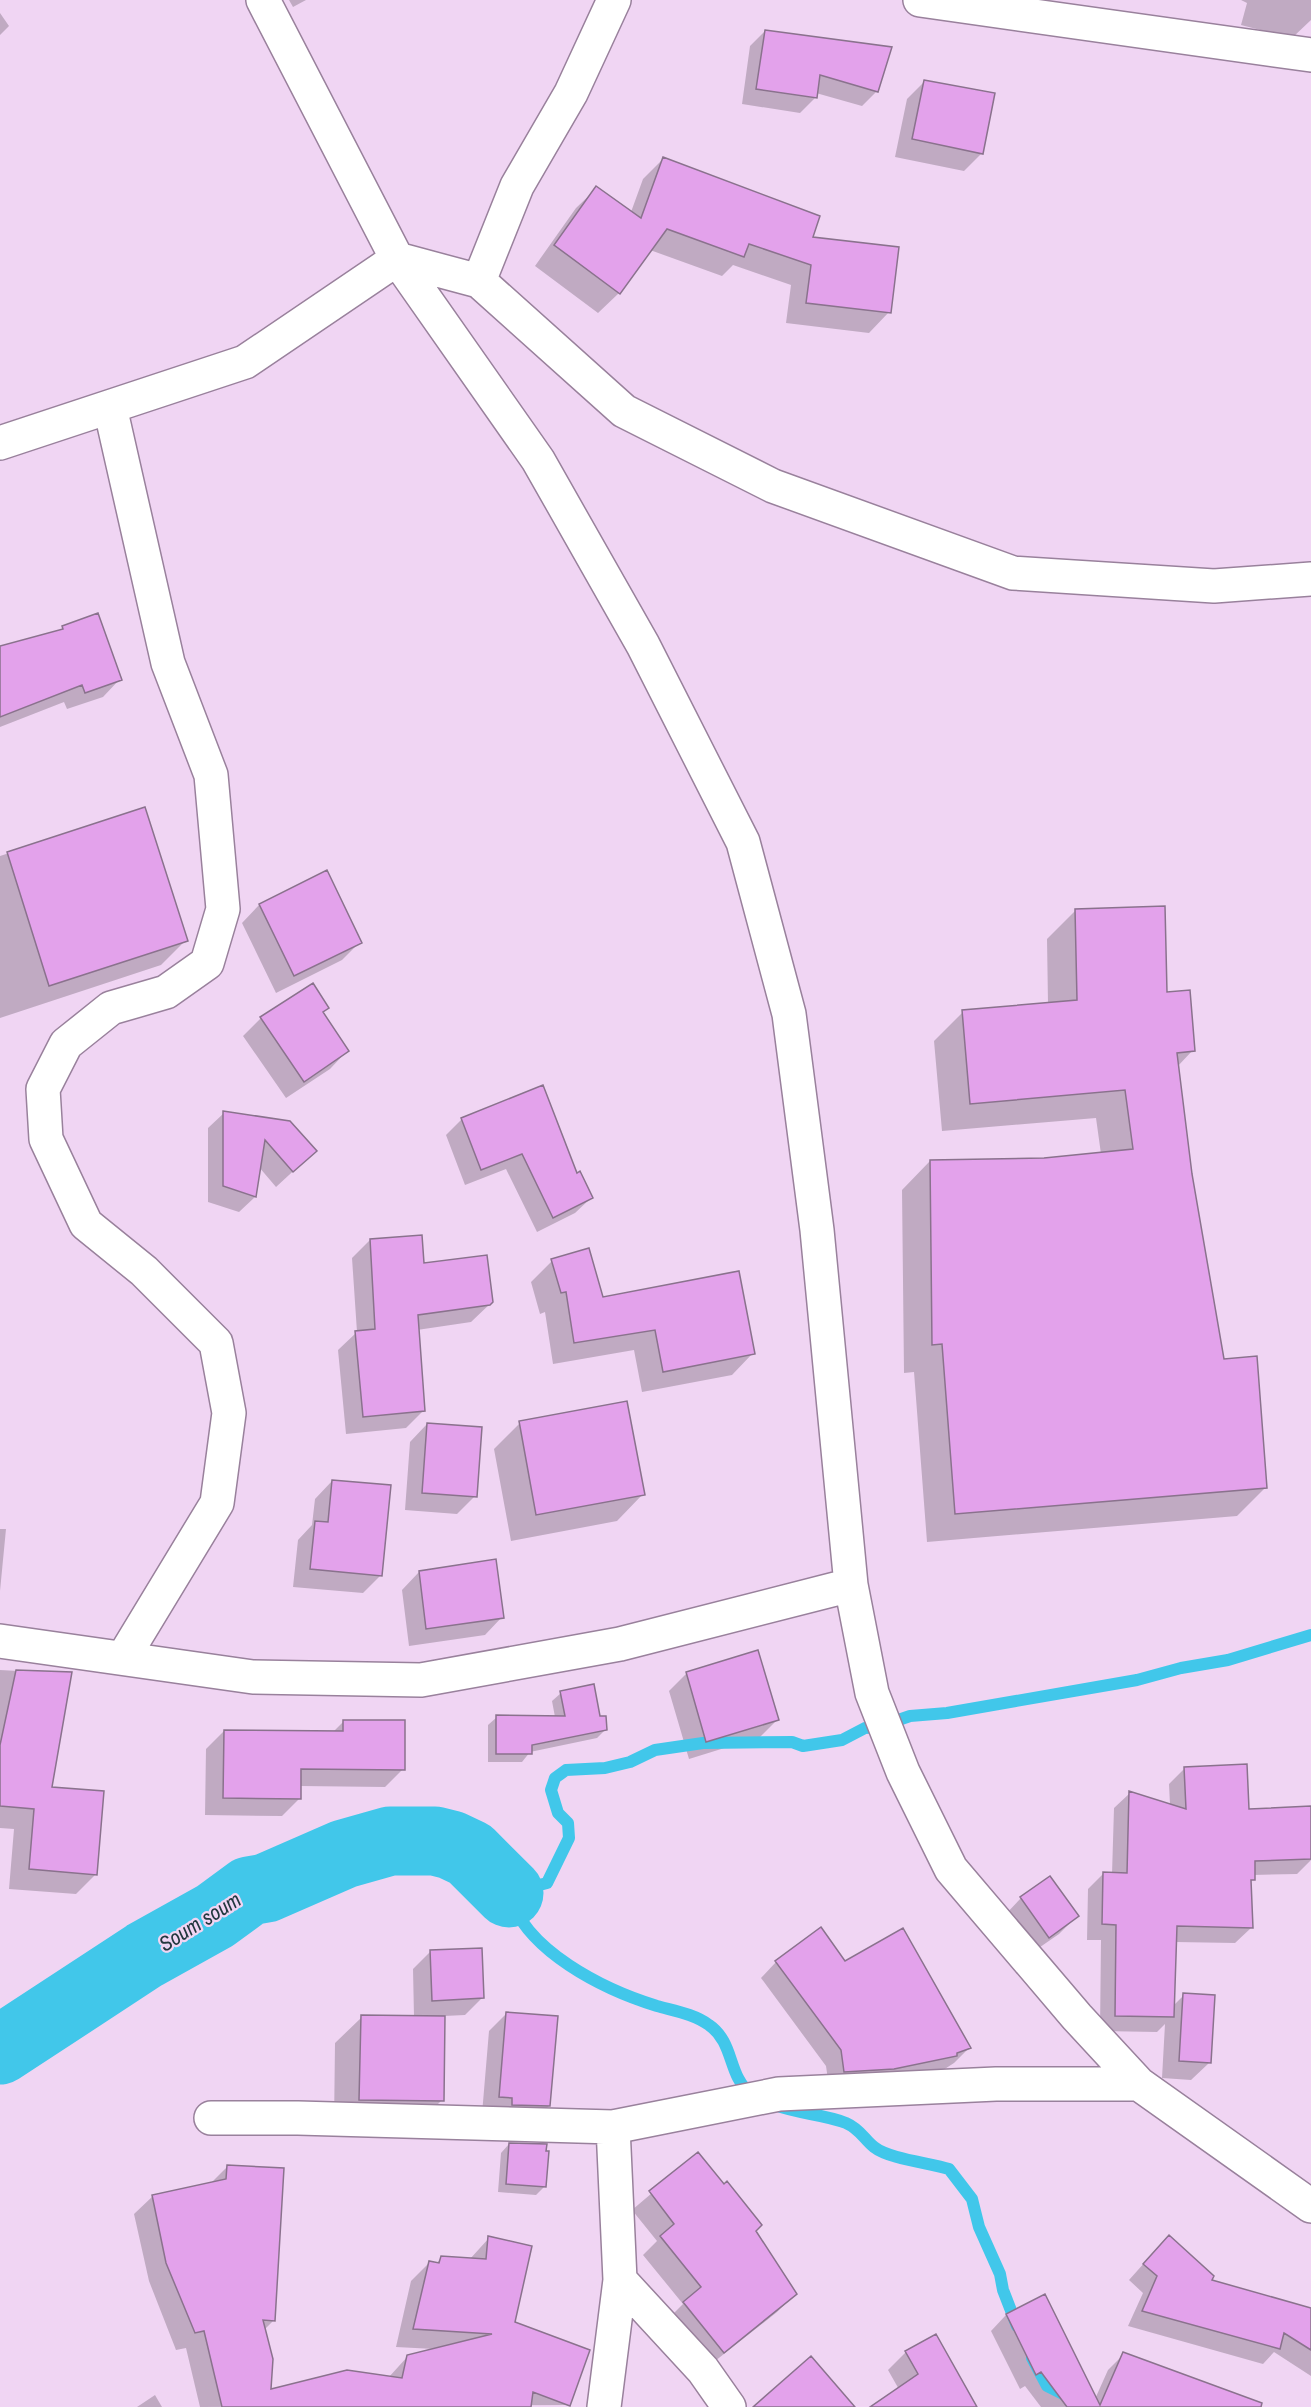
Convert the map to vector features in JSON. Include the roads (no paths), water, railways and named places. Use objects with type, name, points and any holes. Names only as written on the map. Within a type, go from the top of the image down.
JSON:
[{"type":"street","points":[[263,0],[397,259],[538,460],[644,645],[743,842],[789,1014],[816,1230],[851,1585],[872,1693],[903,1772],[951,1869],[1077,2018],[1139,2084],[1311,2206]]},
{"type":"street","points":[[478,281],[517,186],[571,93],[614,0]]},
{"type":"street","points":[[920,0],[1311,55]]},
{"type":"street","points":[[0,443],[245,362],[397,259],[478,281],[624,411],[773,486],[1013,573],[1214,586],[1311,579]]},
{"type":"street","points":[[110,407],[168,663],[211,776],[223,909],[207,963],[166,992],[111,1008],[66,1044],[43,1089],[46,1139],[86,1224],[144,1271],[216,1343],[229,1413],[218,1503],[123,1658]]},
{"type":"street","points":[[0,1641],[253,1677],[421,1680],[620,1644],[851,1585]]},
{"type":"street","points":[[211,2118],[298,2118],[613,2127],[728,2102],[779,2094],[996,2084],[1139,2084]]},
{"type":"street","points":[[604,2407],[620,2280],[613,2127]]},
{"type":"street","points":[[620,2280],[704,2370],[729,2407]]},
{"type":"waterway","points":[[751,2094],[738,2078],[723,2041],[709,2025],[691,2015],[636,1999],[591,1979],[549,1950],[531,1933],[518,1914],[509,1893],[547,1883],[569,1838],[568,1823],[558,1813],[551,1790],[555,1778],[566,1770],[605,1768],[630,1762],[655,1750],[703,1743],[792,1742],[803,1746],[842,1740],[865,1728],[878,1727],[910,1716],[947,1713],[1137,1680],[1181,1668],[1228,1660],[1311,1635]]},
{"type":"waterway","name":"Soum soum","points":[[0,2050],[145,1955],[215,1916],[249,1891],[266,1888],[344,1854],[390,1841],[435,1841],[451,1845],[470,1854],[509,1893]]},
{"type":"waterway","points":[[775,2105],[846,2123],[855,2128],[874,2147],[889,2155],[949,2169],[972,2199],[979,2227],[1000,2274],[1003,2290],[1017,2326]]},
{"type":"waterway","points":[[1032,2358],[1047,2386],[1089,2407]]}]
